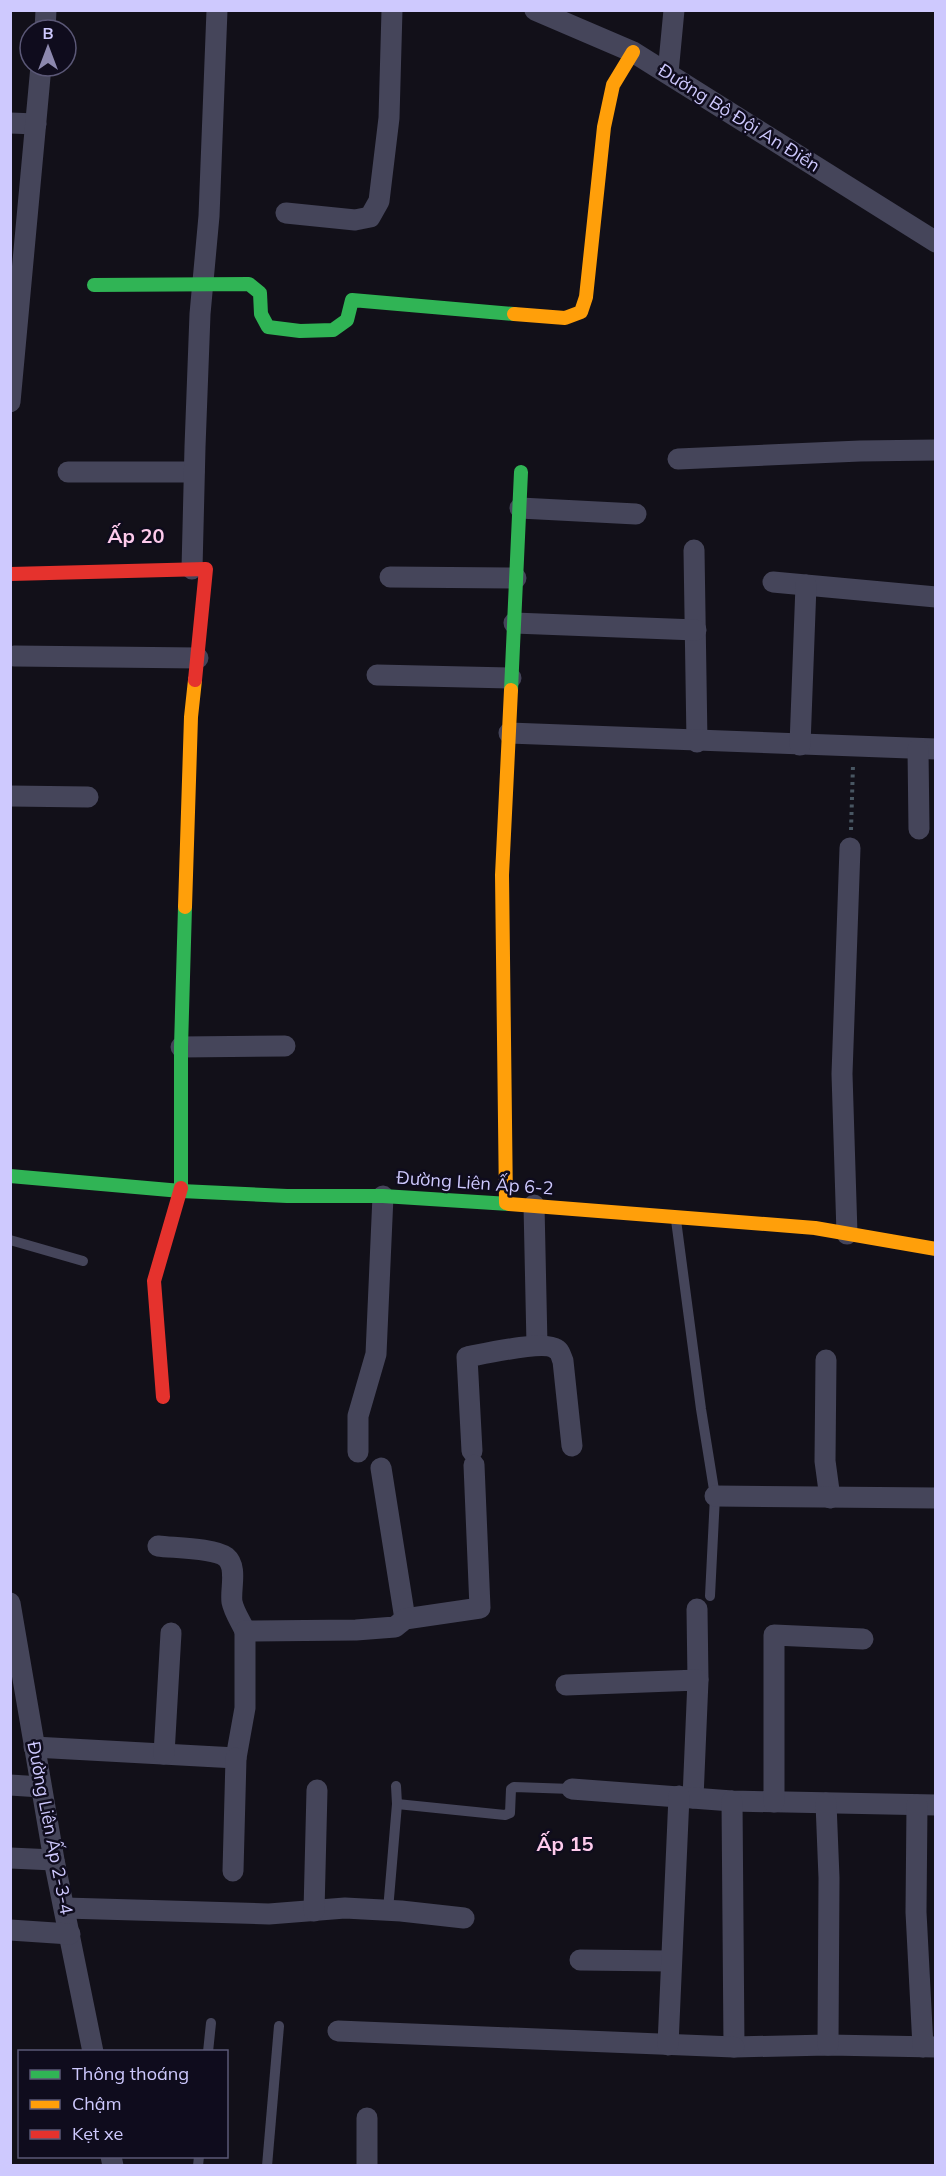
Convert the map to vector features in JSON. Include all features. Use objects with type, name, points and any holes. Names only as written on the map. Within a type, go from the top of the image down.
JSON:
[{"type":"street","points":[[192,569],[200,325],[209,216],[217,10]]},
{"type":"street","points":[[286,213],[355,220],[370,217],[379,201],[389,118],[392,10]]},
{"type":"street","name":"Đường Bộ Đội An Điền","points":[[535,10],[633,52],[935,239]]},
{"type":"street","points":[[668,73],[674,10]]},
{"type":"street","points":[[94,285],[249,284],[260,293],[261,314],[268,327],[300,331],[333,330],[347,320],[352,300],[565,318],[581,312],[586,297],[604,127],[613,85],[633,52]]},
{"type":"street","points":[[10,402],[17,262],[40,78]]},
{"type":"street","points":[[10,123],[36,124]]},
{"type":"street","points":[[678,459],[936,450]]},
{"type":"street","points":[[68,472],[194,472]]},
{"type":"street","points":[[506,1203],[502,875],[521,472]]},
{"type":"street","points":[[520,508],[636,514]]},
{"type":"street","points":[[694,550],[697,742]]},
{"type":"street","points":[[10,574],[206,569],[191,717],[181,1047],[181,1191],[153,1281],[163,1397]]},
{"type":"street","points":[[390,577],[516,578]]},
{"type":"street","points":[[773,582],[936,597]]},
{"type":"street","points":[[800,745],[806,585]]},
{"type":"street","points":[[514,623],[696,630]]},
{"type":"street","points":[[14,656],[198,658]]},
{"type":"street","points":[[377,675],[512,678]]},
{"type":"street","points":[[509,733],[697,742],[927,749],[919,829]]},
{"type":"street","points":[[10,796],[88,797]]},
{"type":"street","points":[[847,1234],[842,1074],[850,848]]},
{"type":"street","points":[[181,1047],[285,1046]]},
{"type":"street","name":"Đường Liên Ấp 6-2","points":[[10,1176],[181,1191],[287,1196],[383,1196],[676,1216],[815,1228],[936,1249]]},
{"type":"street","points":[[358,1452],[358,1416],[376,1354],[383,1196]]},
{"type":"street","points":[[534,1205],[537,1345]]},
{"type":"street","points":[[245,1631],[356,1630],[395,1627],[405,1619],[480,1608],[467,1357],[537,1345],[553,1347],[559,1352],[563,1361],[572,1446]]},
{"type":"street","points":[[826,1360],[825,1461],[830,1498]]},
{"type":"street","points":[[381,1468],[405,1619]]},
{"type":"street","points":[[715,1496],[936,1498]]},
{"type":"street","points":[[158,1546],[216,1552],[226,1557],[230,1563],[232,1602],[245,1631],[245,1708],[236,1758],[233,1871]]},
{"type":"street","points":[[668,2045],[671,1961],[704,1603]]},
{"type":"street","name":"Đường Liên Ấp 2-3-4","points":[[10,1604],[19,1709],[34,1747],[54,1860],[93,2050]]},
{"type":"street","points":[[164,1754],[171,1633]]},
{"type":"street","points":[[774,1802],[774,1635],[863,1639]]},
{"type":"street","points":[[566,1685],[698,1680]]},
{"type":"street","points":[[34,1747],[236,1758]]},
{"type":"street","points":[[10,1785],[41,1787]]},
{"type":"street","points":[[314,1911],[317,1790]]},
{"type":"street","points":[[338,2031],[734,2047],[828,2045],[929,2047],[916,1912],[926,1805],[732,1801],[572,1790]]},
{"type":"street","points":[[732,1801],[734,2047]]},
{"type":"street","points":[[826,1803],[829,1878],[828,2045]]},
{"type":"street","points":[[10,1857],[54,1860]]},
{"type":"street","points":[[65,1908],[269,1914],[345,1908],[464,1918]]},
{"type":"street","points":[[10,1930],[70,1934]]},
{"type":"street","points":[[580,1960],[671,1961]]},
{"type":"street","points":[[367,2118],[367,2166]]},
{"type":"lane","points":[[676,1216],[701,1409],[715,1496],[704,1603]]},
{"type":"lane","points":[[10,1240],[83,1261]]},
{"type":"lane","points":[[388,1910],[397,1803],[396,1786]]},
{"type":"lane","points":[[397,1803],[505,1815],[510,1812],[511,1789],[514,1787],[572,1790]]},
{"type":"lane","points":[[208,2050],[211,2023]]},
{"type":"lane","points":[[267,2166],[279,2026]]},
{"type":"path","points":[[850,848],[853,747]]},
{"type":"traffic: fast","points":[[94,285],[249,284],[260,293],[261,314],[268,327],[300,331],[333,330],[347,320],[352,300],[514,314]]},
{"type":"traffic: fast","points":[[511,690],[521,472]]},
{"type":"traffic: fast","points":[[181,1188],[181,1047],[185,907]]},
{"type":"traffic: fast","points":[[10,1176],[181,1191],[287,1196],[383,1196],[509,1204]]},
{"type":"traffic: slow","points":[[514,314],[565,318],[581,312],[586,297],[604,127],[613,85],[633,52]]},
{"type":"traffic: slow","points":[[185,907],[191,717],[195,680]]},
{"type":"traffic: slow","points":[[506,1203],[502,875],[511,690]]},
{"type":"traffic: slow","points":[[509,1204],[815,1228],[936,1249]]},
{"type":"traffic: jam","points":[[10,574],[206,569],[195,680]]},
{"type":"traffic: jam","points":[[163,1397],[154,1281],[181,1188]]},
{"type":"district","name":"Ấp 20","points":[[136,536]]},
{"type":"district","name":"Ấp 15","points":[[565,1844]]}]
